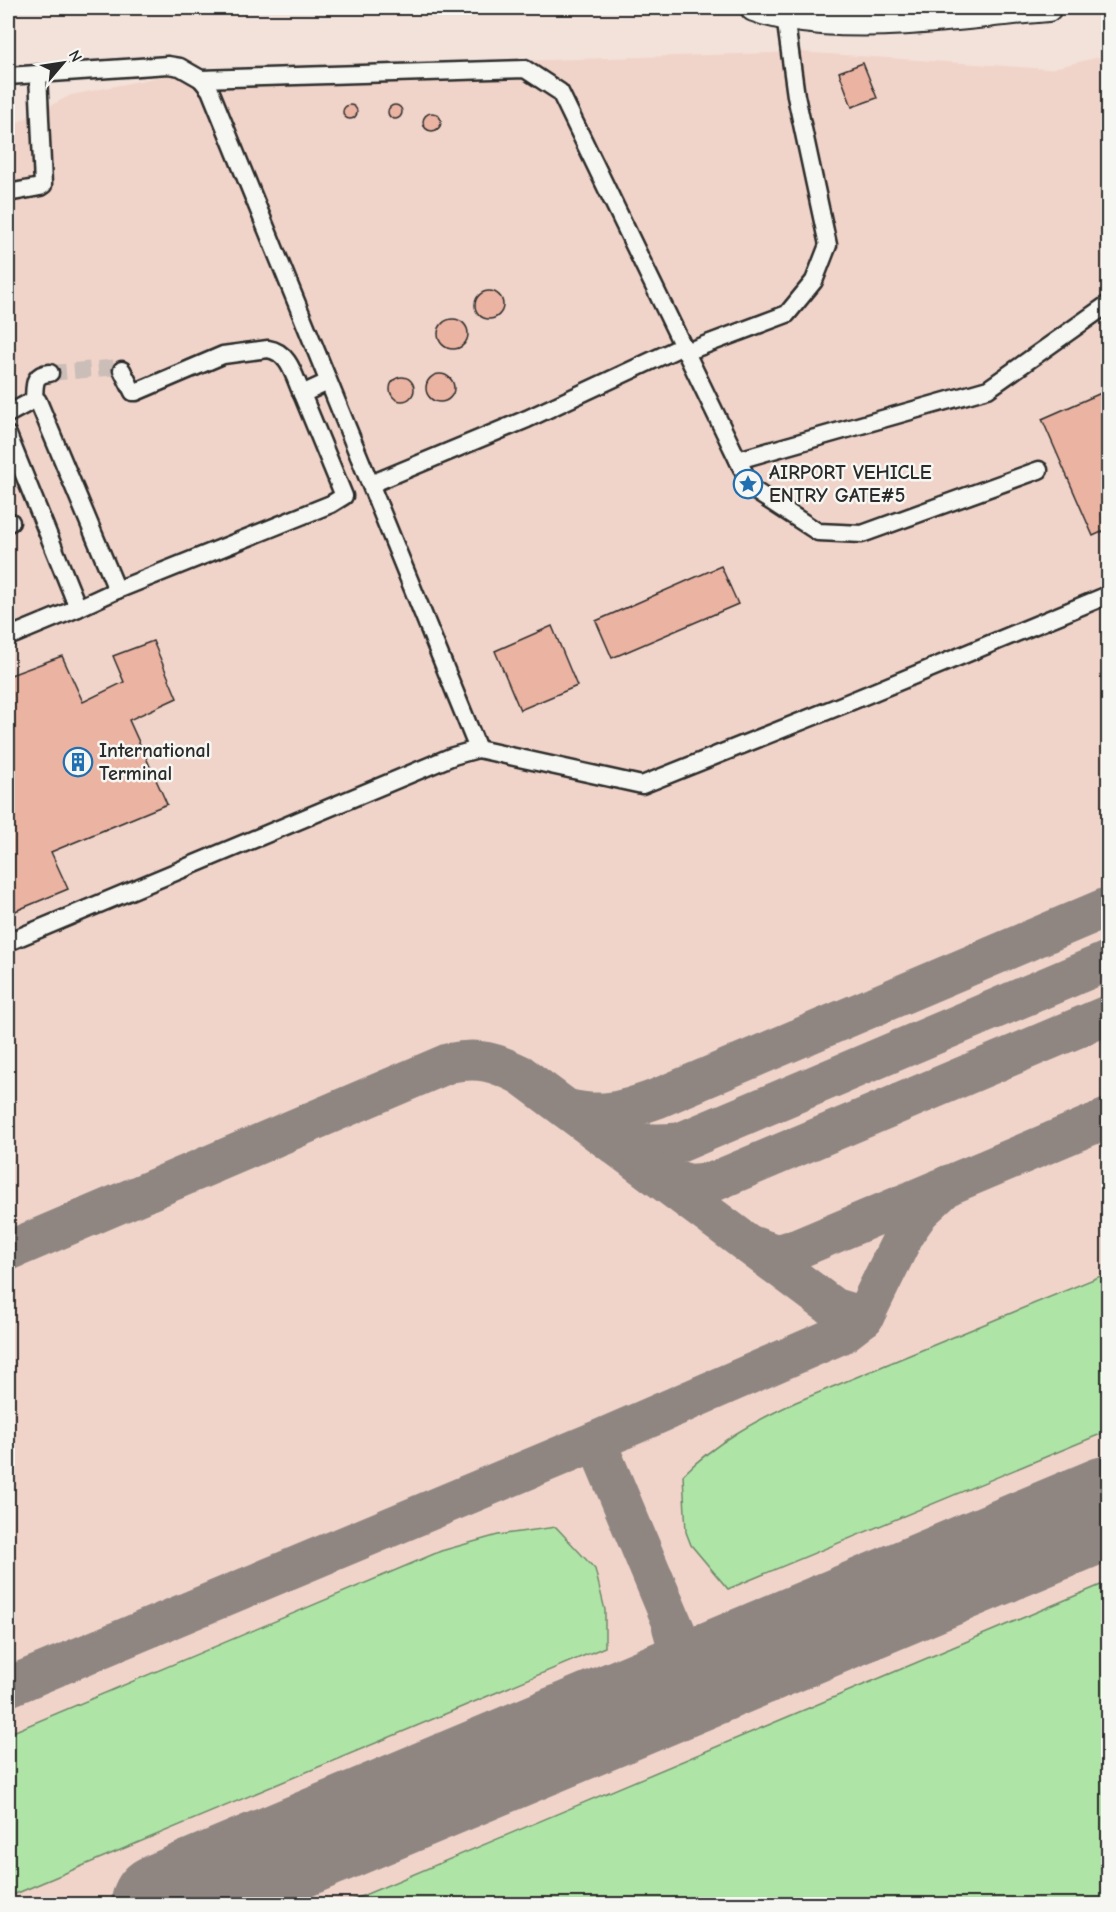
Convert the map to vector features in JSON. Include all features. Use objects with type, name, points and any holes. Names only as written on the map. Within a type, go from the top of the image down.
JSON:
[{"type":"highway","points":[[754,8],[785,16],[842,22],[909,22],[1048,8]]},
{"type":"lane","points":[[371,484],[527,419],[684,349],[787,314],[814,281],[828,245],[796,96],[785,16]]},
{"type":"lane","points":[[8,76],[168,65],[180,67],[201,79],[210,90],[478,749]]},
{"type":"lane","points":[[201,79],[525,69],[560,92],[752,489],[818,532],[862,534],[1039,470]]},
{"type":"lane","points":[[8,193],[40,188],[43,185],[38,74]]},
{"type":"lane","points":[[738,460],[988,389],[1108,304]]},
{"type":"lane","points":[[8,637],[117,590],[331,504],[344,496],[284,355],[275,350],[261,350],[223,355],[136,392],[133,392],[122,370]]},
{"type":"lane","points":[[34,401],[38,377],[44,373],[50,373]]},
{"type":"lane","points":[[302,394],[328,382]]},
{"type":"lane","points":[[8,414],[38,401],[117,590]]},
{"type":"lane","points":[[8,435],[78,608]]},
{"type":"lane","points":[[8,942],[453,756],[478,749],[642,784],[848,703],[1108,595]]},
{"type":"shaded area","points":[[800,52],[1049,69],[1108,55],[1108,1904],[8,1904],[8,127],[71,95],[187,71]]},
{"type":"green space","points":[[1108,1273],[1108,1431],[728,1589],[691,1545],[686,1532],[683,1475],[722,1442],[796,1402]]},
{"type":"green space","points":[[556,1527],[595,1569],[605,1610],[605,1647],[8,1897],[8,1734],[441,1551],[498,1535]]},
{"type":"green space","points":[[1108,1582],[1108,1904],[343,1904]]},
{"type":"building","points":[[863,63],[877,98],[852,107],[839,72]]},
{"type":"building","points":[[347,105],[353,105],[357,112],[353,119],[347,119],[343,115],[343,109]]},
{"type":"building","points":[[392,105],[398,105],[402,112],[398,119],[392,119],[388,115],[388,109]]},
{"type":"building","points":[[432,113],[438,116],[441,122],[438,128],[432,131],[426,128],[423,122],[426,116]]},
{"type":"building","points":[[489,291],[499,295],[503,305],[499,315],[489,319],[479,315],[475,305],[479,295]]},
{"type":"building","points":[[453,319],[459,320],[467,328],[467,340],[459,348],[453,349],[447,348],[439,340],[438,334],[439,328],[447,320]]},
{"type":"building","points":[[440,374],[450,378],[454,388],[450,398],[440,402],[430,398],[426,388],[430,378]]},
{"type":"building","points":[[402,377],[407,378],[413,384],[413,394],[407,400],[402,401],[397,400],[391,394],[390,389],[391,384],[397,378]]},
{"type":"building","points":[[1108,390],[1108,529],[1093,536],[1042,419]]},
{"type":"building","points":[[721,566],[738,604],[612,658],[596,621]]},
{"type":"building","points":[[552,626],[577,686],[520,710],[495,651]]},
{"type":"building","name":"International Terminal","points":[[153,641],[177,698],[129,720],[167,804],[51,852],[68,889],[8,914],[8,676],[62,656],[83,702],[124,682],[113,656]]},
{"type":"taxiway","points":[[567,1109],[612,1112],[656,1099],[1108,907]]},
{"type":"taxiway","points":[[608,1135],[644,1143],[681,1142],[1108,961]]},
{"type":"taxiway","points":[[658,1175],[690,1184],[713,1182],[1108,1015]]},
{"type":"taxiway","points":[[8,1251],[449,1063],[478,1061],[495,1064],[521,1075],[834,1308],[864,1317]]},
{"type":"taxiway","points":[[750,1245],[776,1254],[797,1249],[1108,1118]]},
{"type":"taxiway","points":[[8,1687],[596,1441],[842,1334],[864,1317],[906,1231],[920,1211],[948,1185]]},
{"type":"taxiway","points":[[596,1441],[679,1639],[692,1655],[705,1664],[720,1666],[740,1662]]},
{"type":"taxiway","points":[[647,1701],[668,1687],[678,1671],[678,1652],[672,1627]]},
{"type":"runway","points":[[162,1904],[1108,1507]]},
{"type":"tunnel","points":[[50,373],[120,367],[122,370]]},
{"type":"place","name":"AIRPORT VEHICLE ENTRY GATE#5","points":[[748,484]]},
{"type":"place","name":"International Terminal","points":[[78,762]]}]
